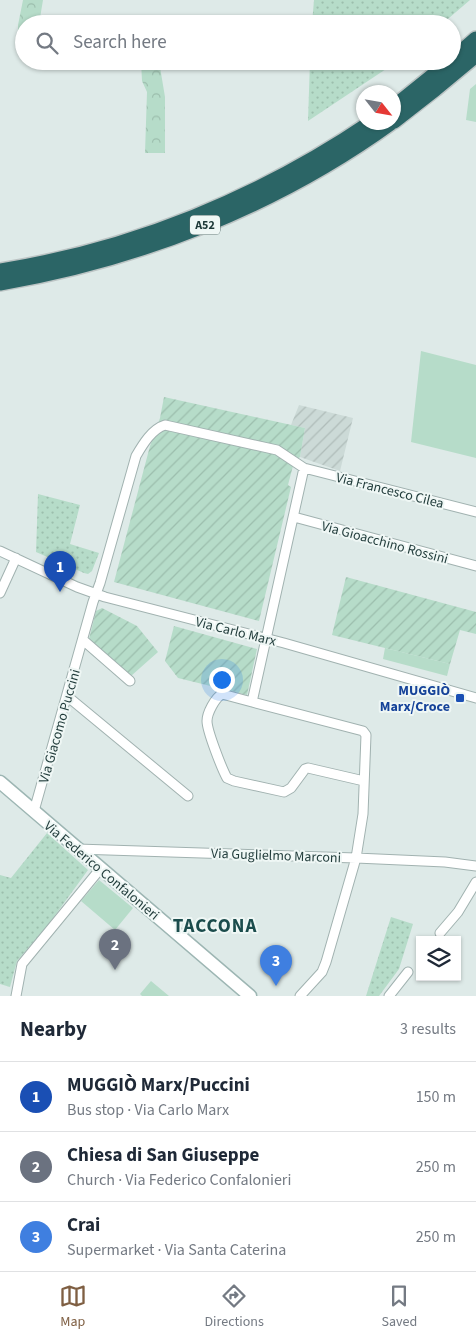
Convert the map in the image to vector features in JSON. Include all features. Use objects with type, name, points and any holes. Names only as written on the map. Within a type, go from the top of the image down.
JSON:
[{"type":"highway","points":[[461,53],[476,40]]},
{"type":"highway","name":"A52","points":[[461,68],[476,55]]},
{"type":"highway","points":[[401,101],[441,70]]},
{"type":"highway","name":"A52","points":[[401,116],[458,70]]},
{"type":"highway","name":"A52","points":[[0,271],[104,248],[198,216],[289,173],[359,130]]},
{"type":"highway","name":"A52","points":[[0,283],[52,273],[99,261],[146,247],[200,227],[253,204],[306,177],[381,130]]},
{"type":"street","name":"Via Francesco Cilea","points":[[136,456],[158,427],[165,425],[277,450],[304,468],[476,512]]},
{"type":"street","name":"Via Giacomo Puccini","points":[[34,812],[136,456]]},
{"type":"street","points":[[252,702],[304,468]]},
{"type":"street","name":"Via Gioacchino Rossini","points":[[294,517],[476,566]]},
{"type":"street","name":"Via Carlo Marx","points":[[0,551],[96,594],[266,638],[476,698]]},
{"type":"street","points":[[0,593],[16,558]]},
{"type":"street","points":[[83,640],[130,681]]},
{"type":"street","points":[[300,996],[322,972],[356,858],[363,814],[366,735],[363,731],[222,694],[216,698],[208,716],[208,726],[228,778],[284,792],[291,788],[305,769],[308,768],[364,780]]},
{"type":"street","points":[[67,696],[188,796]]},
{"type":"street","name":"Via Federico Confalonieri","points":[[0,782],[250,996]]},
{"type":"street","name":"Via Guglielmo Marconi","points":[[76,849],[356,858],[445,862],[476,866]]},
{"type":"street","points":[[16,996],[22,964],[101,868]]},
{"type":"street","points":[[440,933],[458,912],[476,882]]},
{"type":"street","points":[[389,996],[408,972]]},
{"type":"shaded area","points":[[299,405],[353,418],[340,471],[300,457],[305,428],[291,425]]},
{"type":"green space","points":[[23,0],[43,0],[40,15],[20,15]]},
{"type":"green space","points":[[314,0],[470,0],[452,15],[313,15]]},
{"type":"green space","points":[[141,70],[160,70],[165,97],[165,153],[145,153],[147,92],[142,81]]},
{"type":"green space","points":[[310,70],[384,70],[362,85],[356,85],[356,89],[308,121]]},
{"type":"green space","points":[[476,84],[476,122],[466,120],[470,89]]},
{"type":"green space","points":[[421,351],[476,365],[476,458],[411,442]]},
{"type":"green space","points":[[164,397],[305,428],[300,457],[294,462],[288,485],[291,487],[259,621],[114,582],[150,446],[160,418]]},
{"type":"green space","points":[[38,494],[80,505],[70,544],[99,553],[92,571],[88,574],[36,552]]},
{"type":"green space","points":[[346,577],[476,612],[476,634],[460,630],[450,664],[332,635]]},
{"type":"green space","points":[[102,608],[137,626],[158,652],[131,676],[89,639],[96,611]]},
{"type":"green space","points":[[174,626],[257,649],[247,695],[178,678],[165,661]]},
{"type":"green space","points":[[385,648],[450,664],[447,676],[383,659]]},
{"type":"green space","points":[[47,833],[88,870],[48,925],[17,961],[10,987],[0,984],[0,875],[11,878]]},
{"type":"green space","points":[[99,880],[133,908],[115,930],[81,901]]},
{"type":"green space","points":[[391,917],[413,924],[399,969],[379,996],[366,996]]},
{"type":"green space","points":[[151,981],[169,996],[142,996],[140,994]]},
{"type":"place","name":"MUGGIÒ Marx/Puccini","points":[[60,592]]},
{"type":"place","name":"MUGGIÒ Marx/Croce","points":[[460,698]]},
{"type":"place","name":"Chiesa di San Giuseppe","points":[[115,970]]},
{"type":"place","name":"Crai","points":[[276,986]]},
{"type":"district","name":"TACCONA","points":[[215,925]]}]
